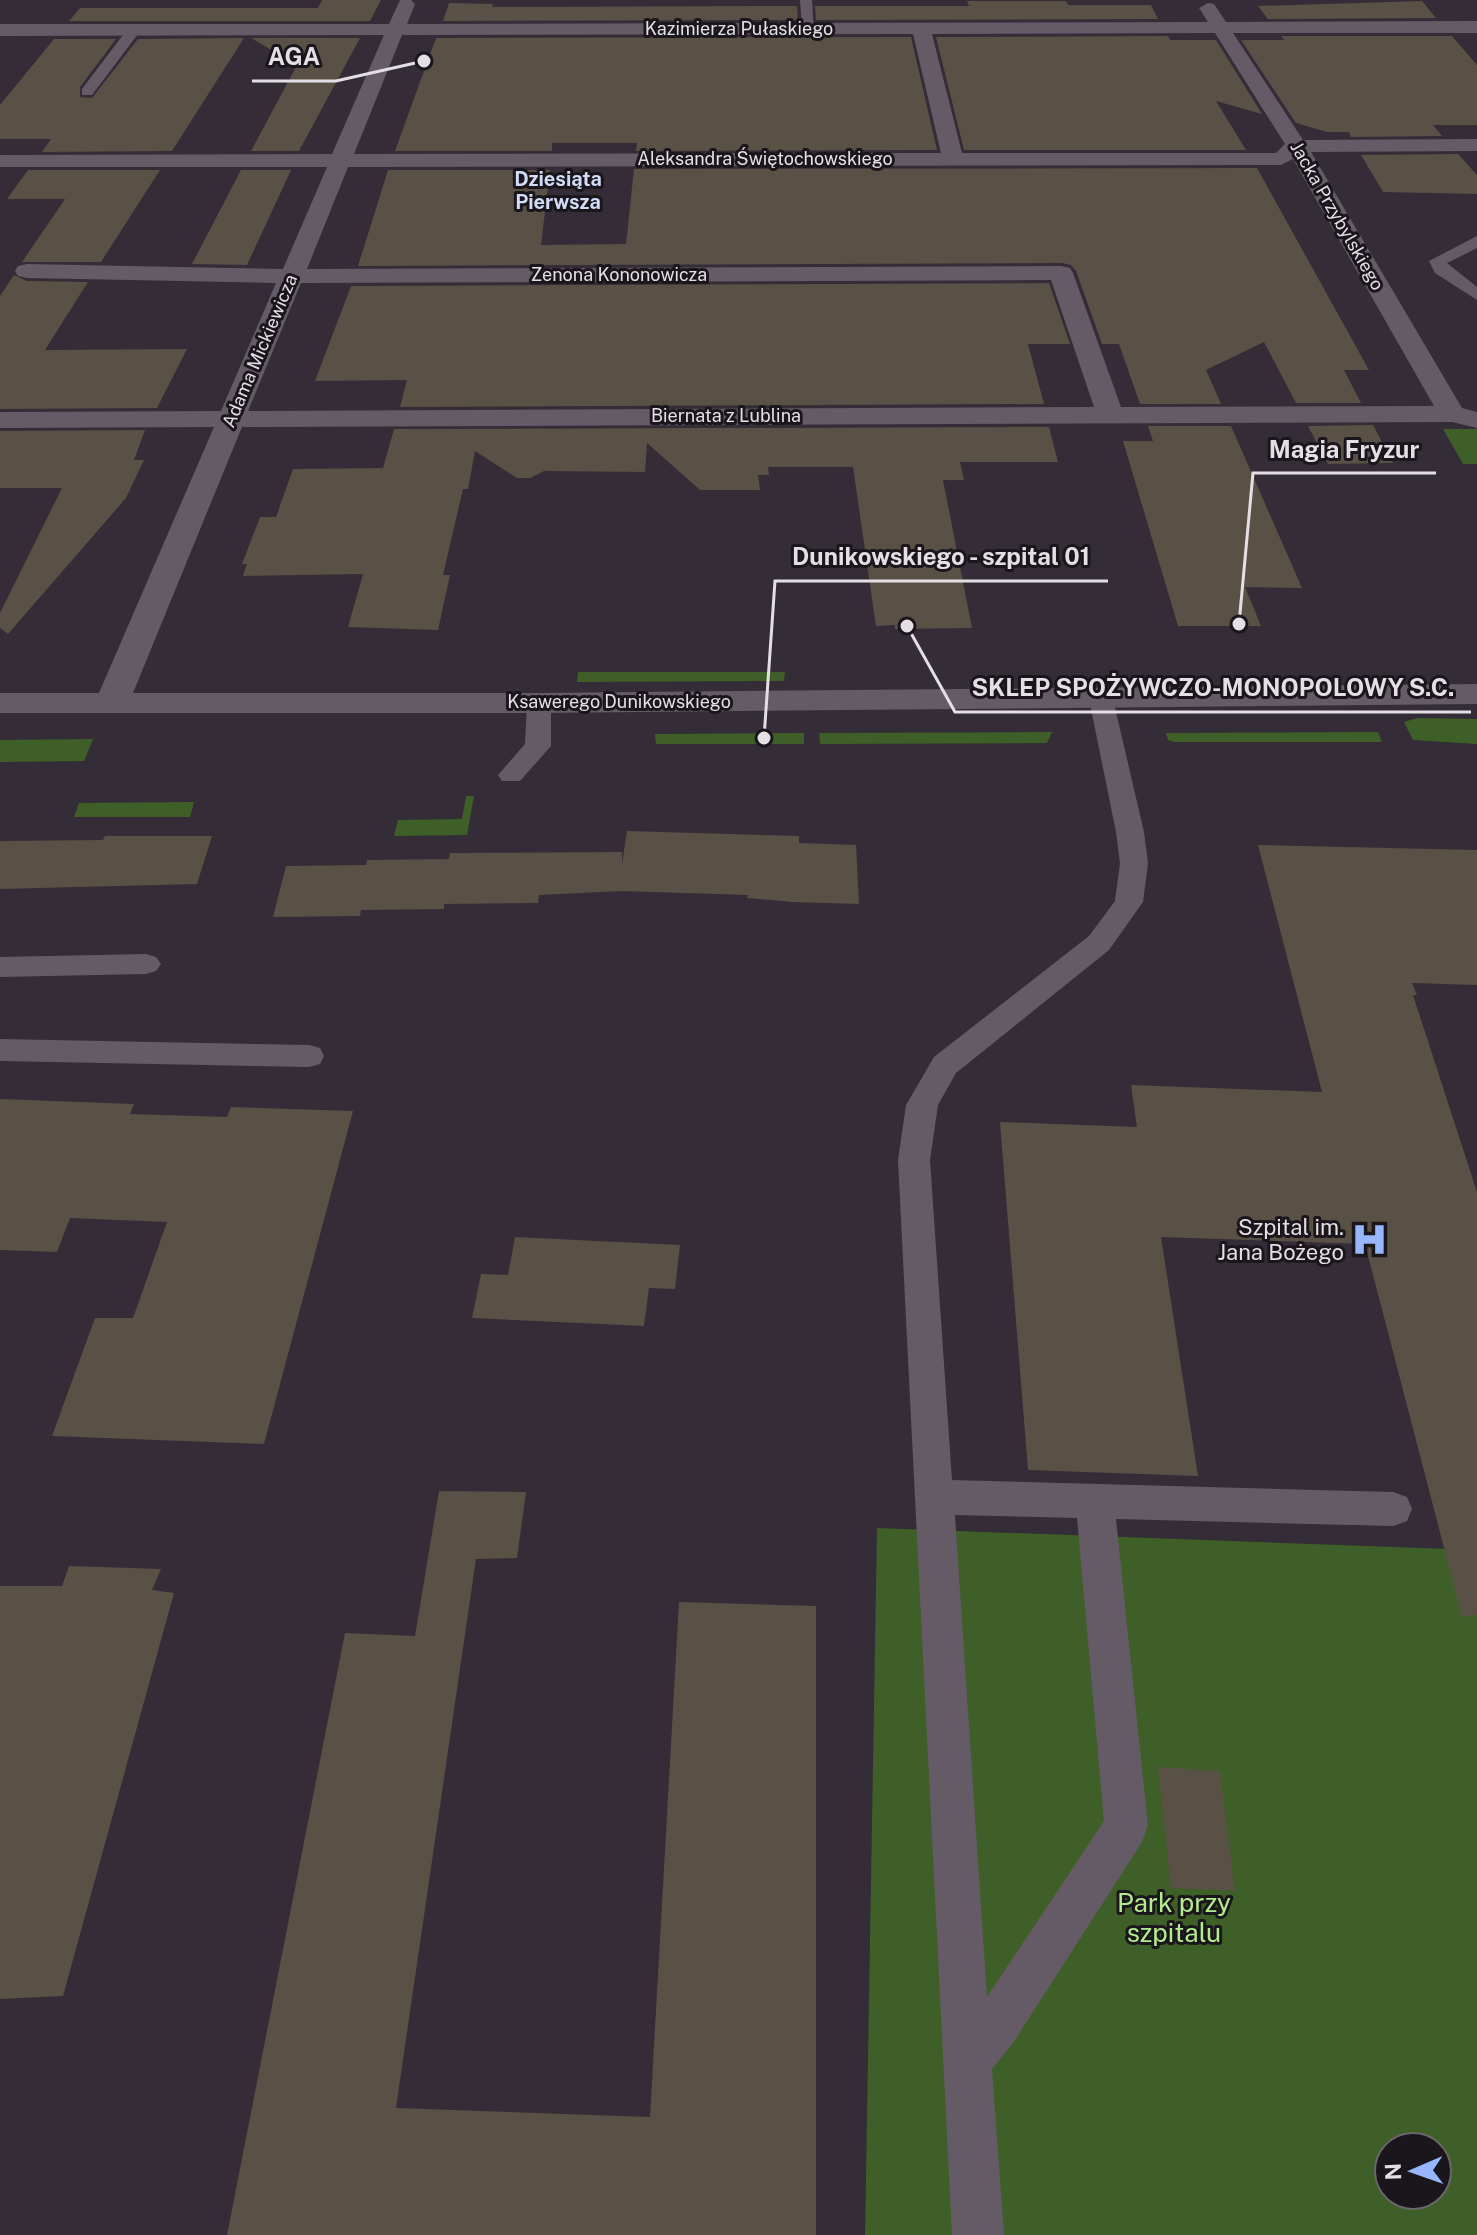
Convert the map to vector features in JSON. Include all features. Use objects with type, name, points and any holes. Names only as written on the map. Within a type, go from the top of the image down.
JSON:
[{"type":"street","name":"Adama Mickiewicza","points":[[112,702],[408,0]]},
{"type":"street","name":"Jacka Przybylskiego","points":[[1203,0],[1464,417]]},
{"type":"street","name":"Kazimierza Pułaskiego","points":[[0,30],[809,29],[921,28],[1027,21],[1220,27],[1477,27]]},
{"type":"street","points":[[921,28],[953,159]]},
{"type":"street","name":"Aleksandra Świętochowskiego","points":[[0,161],[1281,159],[1296,146],[1477,145]]},
{"type":"street","name":"Zenona Kononowicza","points":[[27,271],[292,276],[1061,273],[1110,414]]},
{"type":"street","name":"Biernata z Lublina","points":[[0,420],[1110,414],[1464,417]]},
{"type":"street","name":"Ksawerego Dunikowskiego","points":[[0,703],[539,703],[1477,694]]},
{"type":"lane","points":[[806,0],[809,29]]},
{"type":"lane","points":[[87,92],[134,30]]},
{"type":"lane","points":[[1477,241],[1438,261],[1441,269],[1477,295]]},
{"type":"lane","points":[[978,2235],[914,1160],[922,1105],[945,1065],[1099,943],[1129,902],[1134,863],[1130,832],[1101,699]]},
{"type":"lane","points":[[511,775],[538,746],[539,703]]},
{"type":"lane","points":[[0,967],[146,964]]},
{"type":"lane","points":[[0,1050],[309,1056]]},
{"type":"lane","points":[[933,1497],[1393,1509]]},
{"type":"lane","points":[[967,2062],[996,2026],[1126,1826],[1095,1501]]},
{"type":"green space","points":[[1443,429],[1477,429],[1477,464],[1463,464]]},
{"type":"green space","points":[[578,672],[785,672],[784,681],[577,682]]},
{"type":"green space","points":[[1417,718],[1477,719],[1477,744],[1413,740],[1404,722]]},
{"type":"green space","points":[[1052,732],[1047,743],[820,744],[819,733]]},
{"type":"green space","points":[[1378,732],[1382,742],[1174,742],[1168,740],[1166,733]]},
{"type":"green space","points":[[804,733],[804,744],[656,744],[655,734]]},
{"type":"green space","points":[[93,739],[84,761],[0,762],[0,740]]},
{"type":"green space","points":[[466,796],[474,796],[467,835],[394,836],[398,820],[462,819]]},
{"type":"green space","points":[[194,802],[190,817],[74,817],[79,803]]},
{"type":"green space","name":"Park przy szpitalu","points":[[877,1528],[1477,1550],[1477,2235],[865,2235]]},
{"type":"building","points":[[322,0],[381,0],[370,21],[69,21],[80,8],[318,8]]},
{"type":"building","points":[[967,1],[1151,5],[1158,19],[816,20],[815,6],[969,6]]},
{"type":"building","points":[[1422,1],[1436,18],[1268,19],[1258,6]]},
{"type":"building","points":[[449,3],[493,4],[492,7],[797,6],[798,20],[443,21]]},
{"type":"building","points":[[1168,36],[1170,40],[1216,40],[1262,114],[1216,101],[1246,150],[964,150],[936,37]]},
{"type":"building","points":[[1281,36],[1452,36],[1477,65],[1477,125],[1433,125],[1442,136],[1351,137],[1349,132],[1327,132],[1296,123],[1241,40],[1284,40]]},
{"type":"building","points":[[911,37],[937,150],[636,151],[637,143],[552,143],[552,151],[395,151],[436,38]]},
{"type":"building","points":[[244,38],[172,151],[42,152],[51,139],[0,139],[0,105],[54,39],[116,39],[80,87],[80,97],[92,98],[138,39]]},
{"type":"building","points":[[251,38],[360,38],[299,151],[251,151],[297,65]]},
{"type":"building","points":[[1458,154],[1477,175],[1477,194],[1383,192],[1361,155]]},
{"type":"building","points":[[1257,168],[1369,370],[1344,370],[1361,403],[1296,403],[1264,342],[1206,370],[1221,404],[1140,404],[1119,344],[1102,344],[1076,271],[1071,265],[1062,263],[358,266],[388,170],[550,170],[541,245],[626,244],[634,169]]},
{"type":"building","points":[[28,170],[160,170],[101,262],[22,262],[65,199],[7,199]]},
{"type":"building","points":[[241,170],[291,170],[247,265],[192,264]]},
{"type":"building","points":[[14,275],[27,281],[88,282],[45,350],[187,349],[157,408],[0,409],[0,296]]},
{"type":"building","points":[[1049,283],[1070,344],[1028,344],[1044,404],[400,407],[407,380],[315,381],[351,286]]},
{"type":"building","points":[[1373,425],[1393,463],[1328,464],[1308,426]]},
{"type":"building","points":[[1148,426],[1231,426],[1302,588],[1245,587],[1261,626],[1178,626],[1123,441],[1153,441]]},
{"type":"building","points":[[1049,427],[1058,462],[960,462],[964,480],[943,480],[972,628],[895,629],[895,625],[876,626],[853,467],[768,467],[769,475],[758,475],[760,490],[700,490],[647,443],[645,472],[544,471],[530,478],[517,478],[475,451],[468,489],[463,489],[443,575],[450,575],[438,630],[348,627],[363,574],[243,576],[247,564],[242,564],[260,517],[276,517],[293,469],[383,468],[394,429]]},
{"type":"building","points":[[145,430],[134,460],[144,460],[126,498],[8,634],[0,628],[0,613],[62,488],[0,488],[0,431]]},
{"type":"building","points":[[627,831],[799,836],[799,843],[856,845],[859,904],[792,902],[747,898],[748,895],[621,891],[539,895],[538,903],[444,904],[444,909],[361,910],[360,916],[273,917],[286,866],[366,865],[367,860],[449,859],[450,853],[622,852],[622,864]]},
{"type":"building","points":[[105,836],[212,836],[197,884],[0,889],[0,841],[103,840]]},
{"type":"building","name":"Szpital im. Jana Bożego","points":[[1258,845],[1477,850],[1477,985],[1412,983],[1417,995],[1413,995],[1477,1192],[1477,1615],[1462,1617],[1365,1244],[1161,1237],[1198,1476],[1028,1470],[1000,1122],[1137,1127],[1131,1085],[1322,1092]]},
{"type":"building","points":[[0,1099],[134,1104],[130,1114],[227,1117],[231,1107],[353,1111],[264,1444],[52,1436],[95,1318],[133,1318],[167,1222],[70,1218],[57,1252],[0,1250]]},
{"type":"building","points":[[515,1237],[680,1245],[675,1289],[649,1288],[644,1326],[472,1318],[481,1274],[508,1275]]},
{"type":"building","points":[[439,1491],[526,1492],[517,1558],[476,1559],[396,2108],[650,2117],[679,1602],[816,1606],[816,2235],[227,2235],[345,1633],[415,1636]]},
{"type":"building","points":[[69,1566],[161,1569],[152,1590],[174,1593],[63,1996],[0,1999],[0,1586],[62,1586]]},
{"type":"building","points":[[1158,1767],[1220,1771],[1235,1891],[1171,1888]]},
{"type":"place","name":"AGA","points":[[424,61]]},
{"type":"place","name":"Magia Fryzur","points":[[1239,624]]},
{"type":"place","name":"SKLEP SPOŻYWCZO-MONOPOLOWY S.C.","points":[[907,626]]},
{"type":"place","name":"Dunikowskiego - szpital 01","points":[[764,738]]},
{"type":"place","name":"Szpital im. Jana Bożego","points":[[1370,1240]]},
{"type":"district","name":"Dziesiąta Pierwsza","points":[[558,190]]}]
